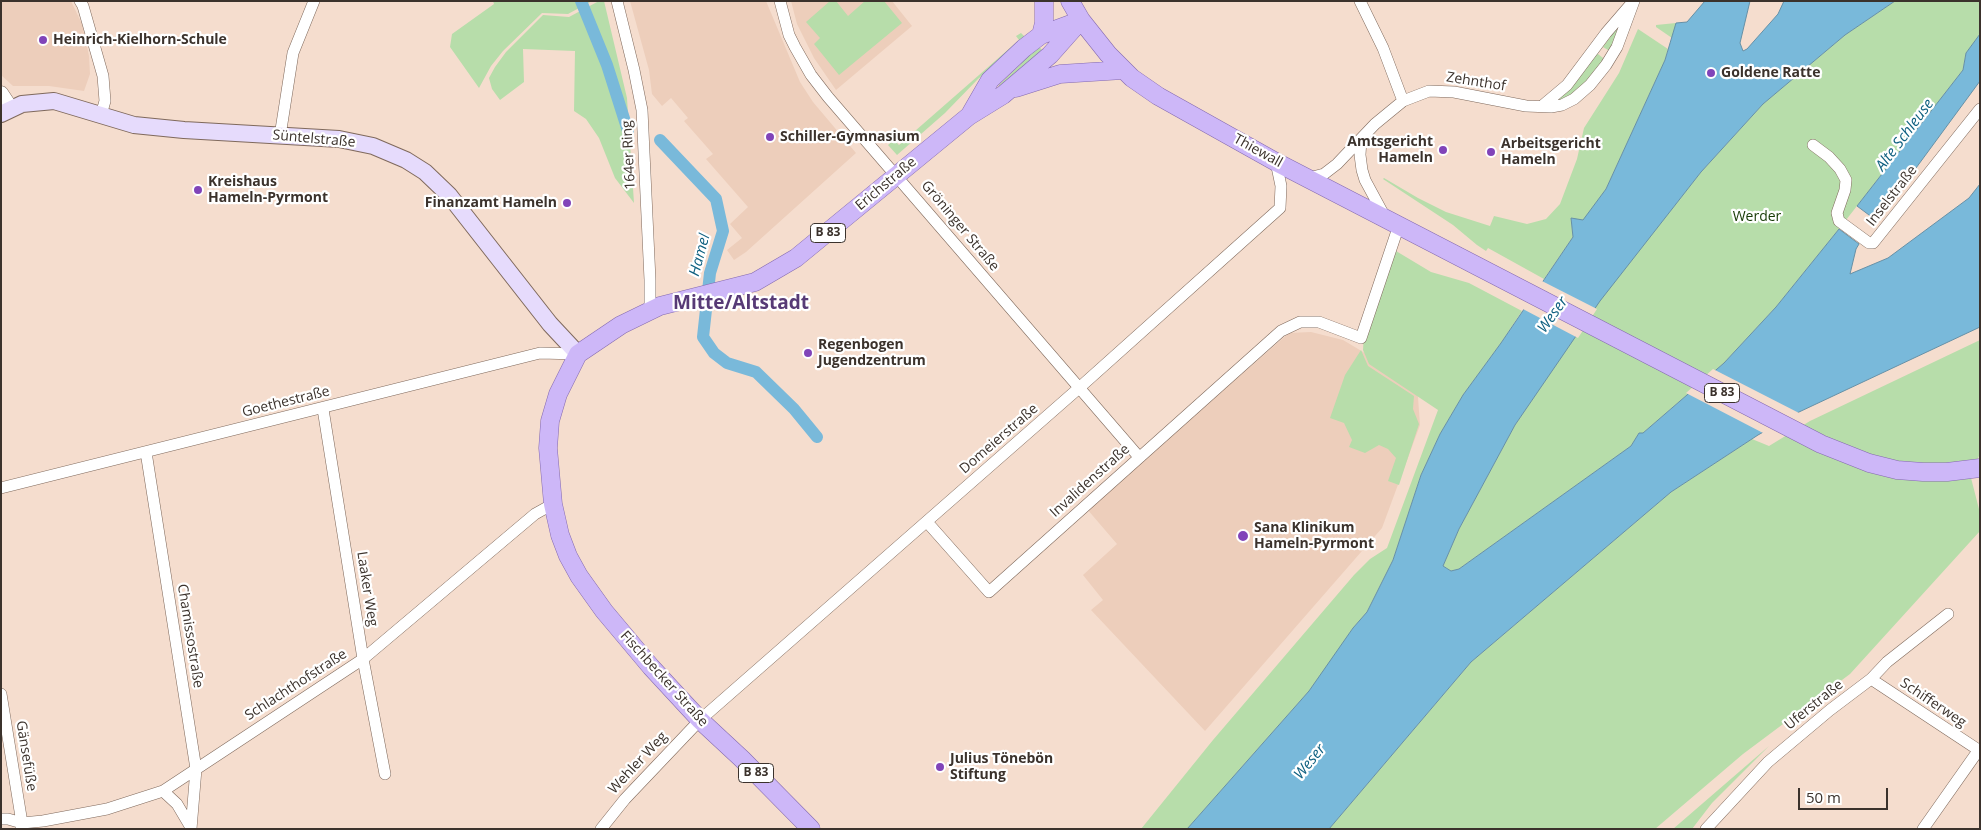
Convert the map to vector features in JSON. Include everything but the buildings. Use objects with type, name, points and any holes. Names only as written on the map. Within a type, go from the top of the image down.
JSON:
[{"type":"main road","points":[[1041,35],[1044,22],[1044,1]]},
{"type":"main road","name":"Thiewall","points":[[1070,1],[1102,48],[1123,70],[1158,96],[1276,162],[1821,444],[1869,463],[1897,470],[1947,472],[1980,468]]},
{"type":"main road","name":"Erichstraße","points":[[650,311],[694,297],[755,282],[796,258],[969,116],[1002,95],[1050,55],[1082,20]]},
{"type":"main road","name":"Erichstraße","points":[[969,116],[990,80],[1024,48],[1041,35],[1082,20]]},
{"type":"main road","name":"B 83","points":[[1002,95],[1024,85],[1060,74],[1123,70]]},
{"type":"main road","name":"Süntelstraße","points":[[6,111],[30,102],[54,101],[134,125],[169,129],[339,139],[373,146],[406,160],[425,172],[449,195],[550,324],[578,354]]},
{"type":"main road","name":"B 83","points":[[553,504],[548,448],[550,420],[558,394],[578,354],[621,325],[650,311]]},
{"type":"main road","name":"Fischbecker Straße","points":[[553,504],[560,535],[568,556],[579,576],[604,611],[700,720],[742,759],[811,829]]},
{"type":"street","points":[[80,1],[103,76],[105,101],[101,115]]},
{"type":"street","points":[[280,136],[293,53],[314,1]]},
{"type":"street","name":"164er Ring","points":[[617,1],[642,110],[650,311]]},
{"type":"street","name":"Gröninger Straße","points":[[780,1],[789,35],[811,75],[1079,388],[1143,454]]},
{"type":"street","points":[[1360,1],[1383,48],[1403,101]]},
{"type":"street","points":[[1542,106],[1567,85],[1624,11],[1634,1]]},
{"type":"street","name":"Zehnthof","points":[[1309,178],[1324,174],[1375,124],[1403,101],[1429,91],[1454,92],[1526,106],[1562,105],[1574,99],[1590,85],[1606,65],[1617,46],[1634,1]]},
{"type":"street","points":[[1592,52],[1600,50],[1605,54],[1607,59],[1606,65]]},
{"type":"street","name":"Süntelstraße","points":[[1,93],[6,111]]},
{"type":"street","name":"Inselstraße","points":[[1813,144],[1829,157],[1840,169],[1846,180],[1845,190],[1837,213],[1839,221],[1868,243],[1873,243],[1980,109]]},
{"type":"street","points":[[1361,139],[1360,155],[1365,180],[1392,221]]},
{"type":"street","name":"Domeierstraße","points":[[700,720],[1079,388],[1280,208],[1281,186],[1276,162]]},
{"type":"street","name":"Invalidenstraße","points":[[927,522],[989,592],[1282,331],[1300,322],[1319,322],[1361,338],[1392,221]]},
{"type":"street","name":"Goethestraße","points":[[1,488],[323,409],[540,353],[578,354]]},
{"type":"street","name":"Laaker Weg","points":[[323,409],[363,659],[386,774]]},
{"type":"street","name":"Chamissostraße","points":[[146,452],[196,769],[190,827]]},
{"type":"street","name":"Schlachthofstraße","points":[[1,819],[8,819],[22,826],[108,809],[163,791],[363,659],[536,514],[553,504]]},
{"type":"street","name":"Uferstraße","points":[[1706,829],[1768,762],[1870,679],[1887,662],[1948,614]]},
{"type":"street","name":"Schifferweg","points":[[1870,679],[1979,751]]},
{"type":"street","name":"Gänsefüße","points":[[1,694],[22,826]]},
{"type":"street","name":"Wehler Weg","points":[[601,829],[625,799],[700,720]]},
{"type":"street","points":[[1923,829],[1979,751]]},
{"type":"street","name":"Chamissostraße","points":[[163,791],[178,804],[190,827]]},
{"type":"shaded area","name":"Heinrich-Kielhorn-Schule","points":[[1,1],[71,1],[82,24],[89,56],[90,74],[84,91],[49,86],[13,86],[1,75]]},
{"type":"shaded area","name":"Schiller-Gymnasium","points":[[630,1],[766,1],[800,82],[813,102],[856,153],[746,252],[734,260],[727,250],[742,238],[730,224],[748,207],[706,159],[713,154],[684,121],[688,118],[671,98],[662,106],[652,94],[649,70]]},
{"type":"shaded area","name":"Schiller-Gymnasium","points":[[791,1],[892,1],[912,26],[836,90],[814,58],[797,24]]},
{"type":"shaded area","name":"Sana Klinikum Hameln-Pyrmont","points":[[1311,332],[1343,340],[1417,384],[1420,425],[1382,528],[1205,731],[1091,610],[1103,600],[1083,575],[1117,544],[1087,509],[1289,333]]},
{"type":"green space","points":[[493,1],[592,1],[568,14],[542,13],[503,51],[491,66],[479,88],[450,47],[452,34],[494,4]]},
{"type":"green space","points":[[599,1],[604,1],[627,98],[634,203],[615,178],[599,138],[586,119],[574,111],[575,51],[523,49],[524,82],[500,100],[492,89],[489,78],[506,52],[543,15],[569,17]]},
{"type":"green space","name":"Schiller-Gymnasium","points":[[830,1],[836,1],[848,16],[865,1],[884,1],[902,23],[839,75],[814,44],[820,38],[806,22]]},
{"type":"green space","name":"Werder","points":[[1895,1],[1980,1],[1980,34],[1966,53],[1963,70],[1839,229],[1776,307],[1724,363],[1643,433],[1639,433],[1631,446],[1459,569],[1451,571],[1443,566],[1459,529],[1515,425],[1599,301],[1701,172],[1763,104],[1845,35]]},
{"type":"green space","points":[[1623,19],[1609,55],[1608,50],[1603,47]]},
{"type":"green space","points":[[1676,23],[1672,38],[1656,27],[1656,25]]},
{"type":"green space","points":[[1638,29],[1668,49],[1665,60],[1606,189],[1583,221],[1571,218],[1573,237],[1544,279],[1488,248],[1486,251],[1453,225],[1383,179],[1446,212],[1490,226],[1494,216],[1527,224],[1546,219],[1560,204],[1577,159],[1584,128],[1619,73]]},
{"type":"green space","points":[[1021,33],[1025,37],[1022,41],[978,79],[945,113],[897,155],[888,145],[894,140],[899,145],[1019,40],[1016,36]]},
{"type":"green space","points":[[1038,45],[1042,50],[999,87],[1020,65],[1028,51]]},
{"type":"green space","points":[[1598,54],[1603,58],[1603,65],[1573,96],[1550,104],[1594,55]]},
{"type":"green space","points":[[1396,251],[1431,272],[1469,283],[1522,311],[1463,395],[1440,434],[1421,475],[1393,560],[1367,612],[1353,628],[1329,664],[1309,691],[1187,829],[1141,829],[1213,740],[1354,575],[1370,559],[1387,548],[1438,410],[1369,364],[1363,350],[1364,333]]},
{"type":"green space","points":[[1980,340],[1980,454],[1970,474],[1980,513],[1980,531],[1850,674],[1743,754],[1655,829],[1329,829],[1471,662],[1671,492],[1752,439],[1769,446],[1810,421]]},
{"type":"green space","points":[[1361,350],[1368,366],[1414,396],[1413,409],[1419,424],[1399,485],[1388,481],[1396,458],[1388,449],[1379,445],[1365,453],[1349,447],[1352,440],[1344,423],[1330,418],[1345,375]]},
{"type":"green space","points":[[1769,746],[1712,803],[1692,829],[1673,829]]},
{"type":"water","name":"Weser","points":[[1705,1],[1750,1],[1740,43],[1743,51],[1747,49],[1778,14],[1784,1],[1895,1],[1845,35],[1763,104],[1701,172],[1600,301],[1515,425],[1459,529],[1443,566],[1451,571],[1459,569],[1631,446],[1639,433],[1643,433],[1724,363],[1776,307],[1839,229],[1859,244],[1850,274],[1888,258],[1969,198],[1980,184],[1980,327],[1799,412],[1758,435],[1671,492],[1471,662],[1329,829],[1187,829],[1309,691],[1353,628],[1367,612],[1393,560],[1421,475],[1440,434],[1463,395],[1573,237],[1571,218],[1583,220],[1606,189],[1665,60],[1676,23],[1687,22]]},
{"type":"water","points":[[1980,34],[1980,81],[1877,221],[1857,206],[1963,70],[1966,53]]},
{"type":"pier","points":[[1540,280],[1597,309],[1578,338],[1521,308]]},
{"type":"pier","points":[[1713,369],[1801,414],[1765,434],[1686,393]]},
{"type":"waterway","name":"Hamel","points":[[581,1],[607,65],[628,131]]},
{"type":"waterway","name":"Hamel","points":[[660,140],[716,199],[723,231],[710,273],[703,337],[714,353],[727,363],[756,372],[794,409],[817,437]]},
{"type":"place","name":"Heinrich-Kielhorn-Schule","points":[[43,40]]},
{"type":"place","name":"Goldene Ratte","points":[[1711,73]]},
{"type":"place","name":"Schiller-Gymnasium","points":[[770,137]]},
{"type":"place","name":"Amtsgericht Hameln","points":[[1443,150]]},
{"type":"place","name":"Arbeitsgericht Hameln","points":[[1491,152]]},
{"type":"place","name":"Kreishaus Hameln-Pyrmont","points":[[198,190]]},
{"type":"place","name":"Finanzamt Hameln","points":[[567,203]]},
{"type":"place","name":"Regenbogen Jugendzentrum","points":[[808,353]]},
{"type":"place","name":"Sana Klinikum Hameln-Pyrmont","points":[[1243,536]]},
{"type":"place","name":"Julius Tönebön Stiftung","points":[[940,767]]},
{"type":"district","name":"Mitte/Altstadt","points":[[741,304]]},
{"type":"water label","name":"Alte Schleuse","points":[[1905,135]]}]
